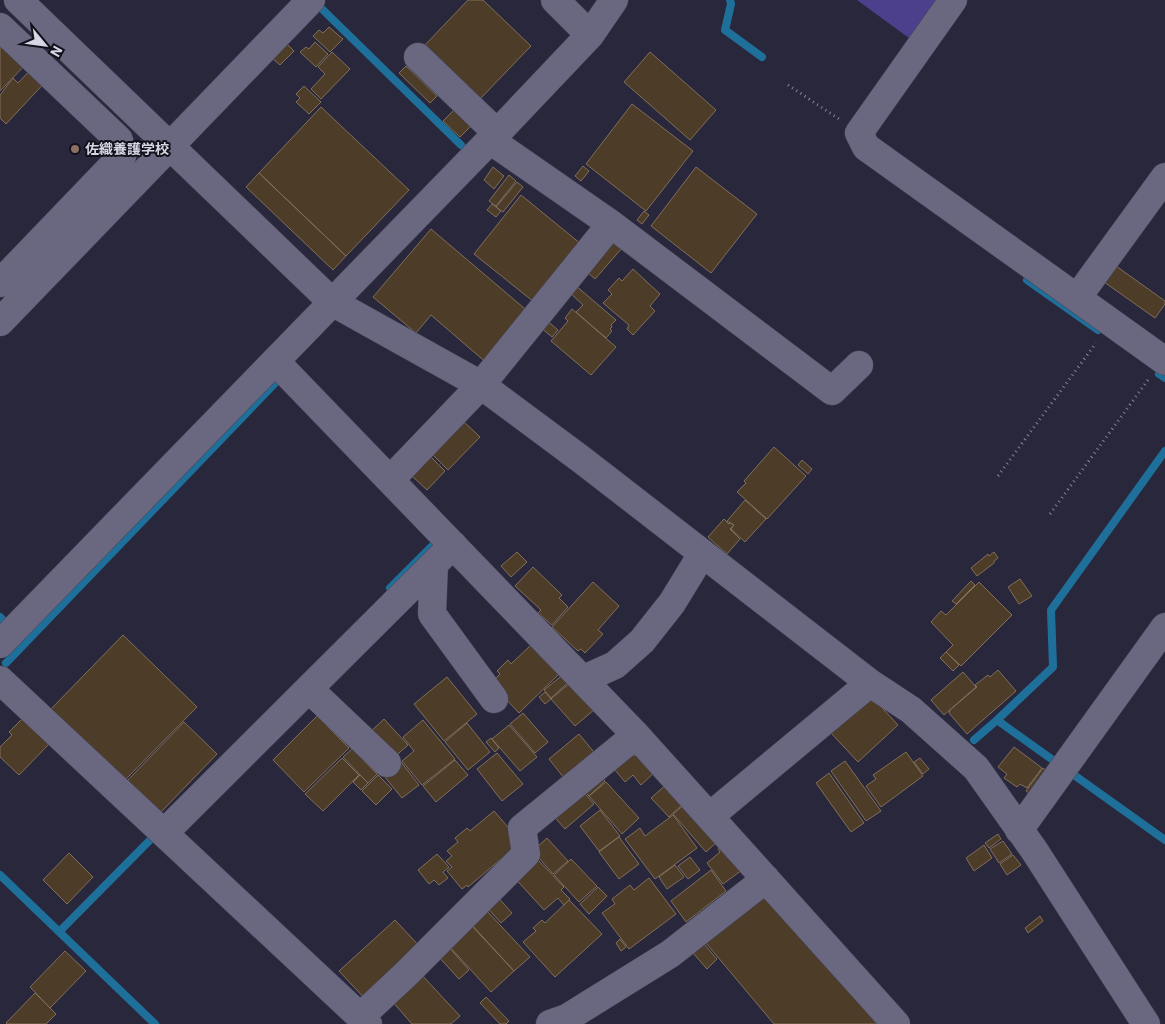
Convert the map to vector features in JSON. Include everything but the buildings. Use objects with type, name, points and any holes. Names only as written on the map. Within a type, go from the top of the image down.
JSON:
[{"type":"street","points":[[18,0],[332,302],[481,385],[582,460],[870,682],[911,710],[976,768],[1020,830],[1146,1024]]},
{"type":"street","points":[[0,322],[311,0]]},
{"type":"street","points":[[555,0],[590,34]]},
{"type":"street","points":[[0,644],[493,136],[590,34],[614,0]]},
{"type":"street","points":[[953,0],[859,133],[866,147],[1164,360]]},
{"type":"street","points":[[0,27],[119,140],[122,156],[0,283]]},
{"type":"street","points":[[418,57],[493,136],[832,391],[859,365]]},
{"type":"street","points":[[1077,298],[1165,177]]},
{"type":"street","points":[[390,480],[481,385],[611,224]]},
{"type":"street","points":[[275,361],[390,480],[443,554],[584,679],[710,816],[896,1024]]},
{"type":"street","points":[[164,834],[443,554]]},
{"type":"street","points":[[443,554],[432,614],[494,699]]},
{"type":"street","points":[[584,679],[615,665],[642,641],[672,603],[702,554]]},
{"type":"street","points":[[1020,830],[1165,627]]},
{"type":"street","points":[[0,680],[364,1020],[405,975],[526,854],[522,828],[636,735]]},
{"type":"street","points":[[710,816],[870,682]]},
{"type":"street","points":[[309,689],[387,763]]},
{"type":"street","points":[[550,1024],[567,1018],[670,954],[766,879]]},
{"type":"path","points":[[788,85],[859,133]]},
{"type":"path","points":[[998,476],[1112,323]]},
{"type":"path","points":[[1050,514],[1164,360]]},
{"type":"shaded area","points":[[857,0],[942,0],[913,41]]},
{"type":"waterway","points":[[730,0],[731,4],[725,30],[762,57]]},
{"type":"waterway","points":[[320,7],[461,145]]},
{"type":"waterway","points":[[1027,280],[1098,330]]},
{"type":"waterway","points":[[1159,374],[1165,378]]},
{"type":"waterway","points":[[6,663],[278,380]]},
{"type":"waterway","points":[[1057,763],[997,720],[1053,667],[1051,610],[1165,451]]},
{"type":"waterway","points":[[390,588],[433,545]]},
{"type":"waterway","points":[[0,617],[5,622],[0,627]]},
{"type":"waterway","points":[[974,740],[997,720]]},
{"type":"waterway","points":[[1074,775],[1165,840]]},
{"type":"waterway","points":[[59,932],[154,836]]},
{"type":"waterway","points":[[0,875],[155,1024]]},
{"type":"place","name":"佐織養護学校","points":[[75,149]]}]
